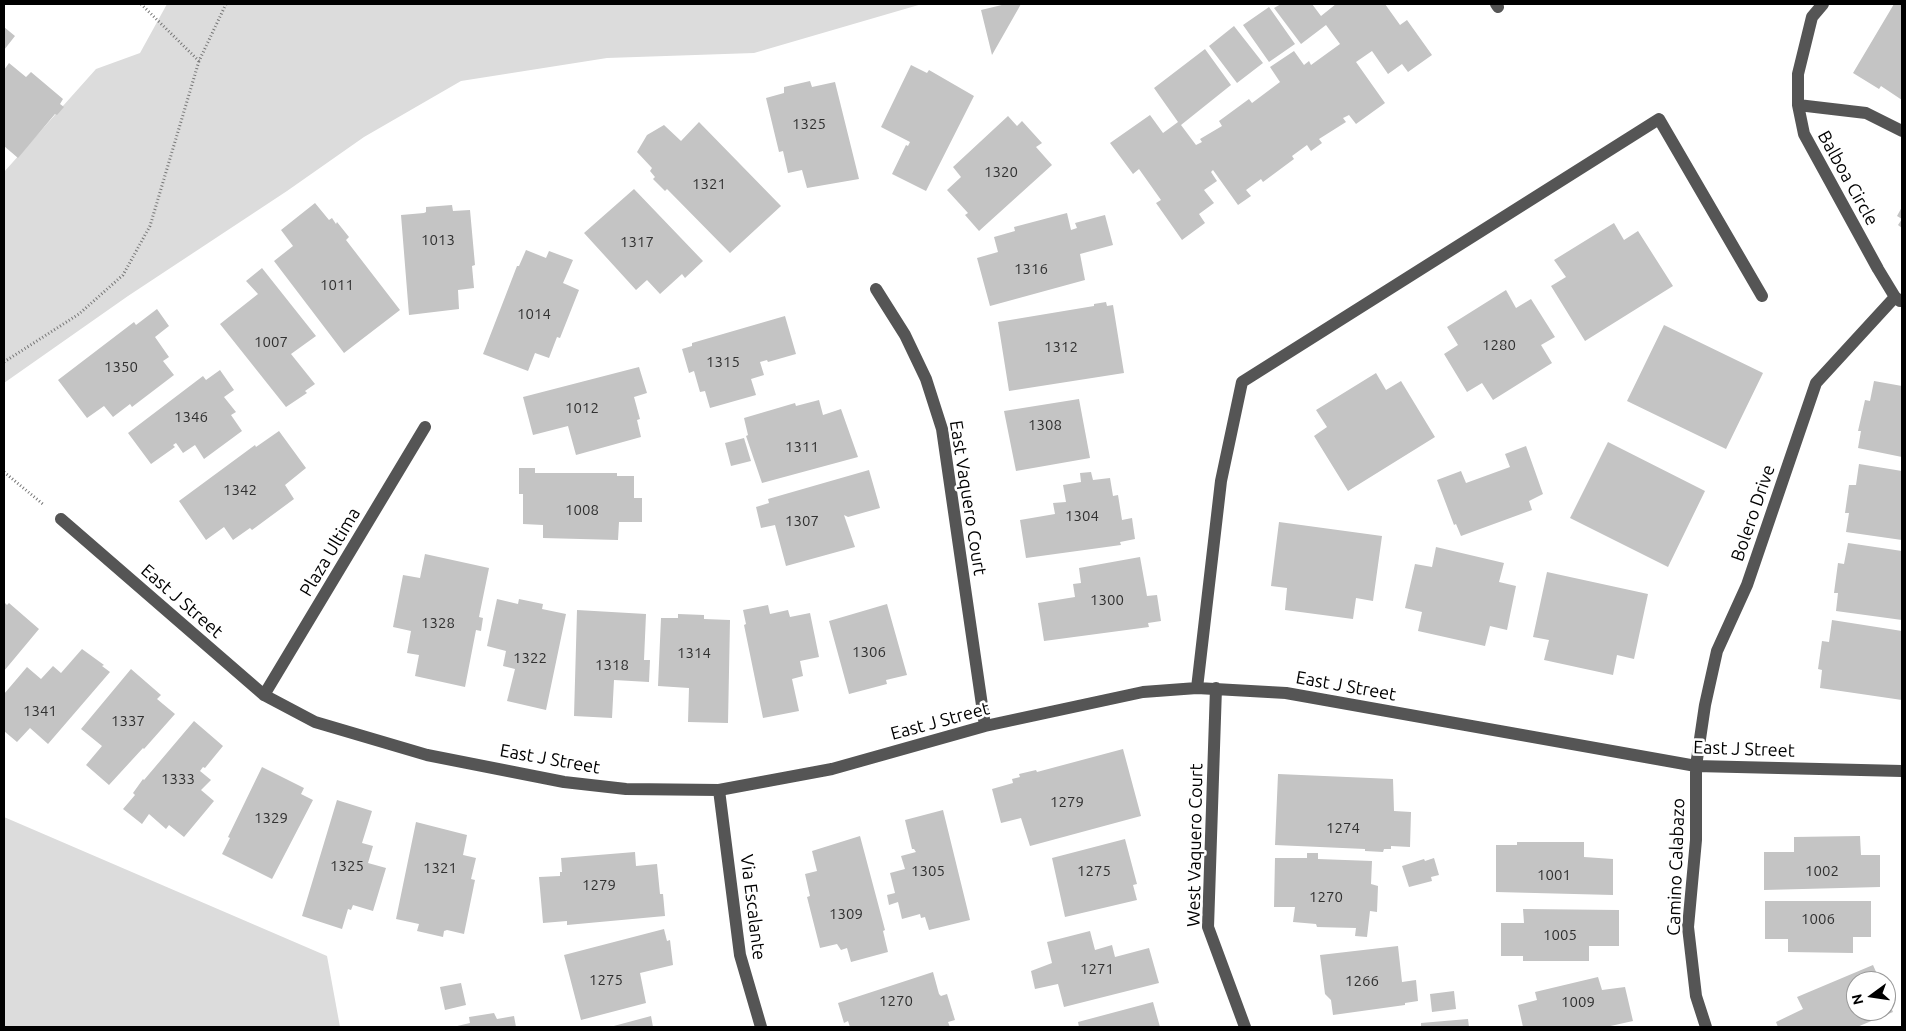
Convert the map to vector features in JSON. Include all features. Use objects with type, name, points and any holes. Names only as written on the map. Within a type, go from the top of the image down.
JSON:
[{"type":"street","name":"Balboa Circle","points":[[1823,4],[1812,17],[1798,74],[1798,104],[1804,134],[1899,300]]},
{"type":"street","points":[[1798,104],[1866,113],[1902,131]]},
{"type":"street","points":[[1197,688],[1221,481],[1242,382],[1659,119],[1762,296]]},
{"type":"street","name":"East Vaquero Court","points":[[876,289],[906,335],[926,379],[942,429],[985,726]]},
{"type":"street","name":"Bolero Drive","points":[[1696,766],[1705,705],[1717,651],[1747,585],[1816,383],[1899,300]]},
{"type":"street","name":"Plaza Ultima","points":[[264,695],[425,427]]},
{"type":"street","name":"East J Street","points":[[62,520],[264,695],[315,722],[427,755],[564,782],[626,789],[719,790],[832,769],[985,726],[1143,692],[1197,688],[1286,693],[1696,766],[1902,771]]},
{"type":"street","name":"West Vaquero Court","points":[[1216,688],[1208,927],[1245,1027]]},
{"type":"street","name":"Camino Calabazo","points":[[1696,766],[1696,840],[1688,927],[1696,996],[1706,1027]]},
{"type":"street","name":"Via Escalante","points":[[719,790],[740,955],[761,1027]]},
{"type":"path","points":[[141,4],[199,61]]},
{"type":"path","points":[[4,362],[79,314],[123,275],[150,226],[199,61],[226,4]]},
{"type":"path","points":[[4,472],[62,520]]},
{"type":"shaded area","points":[[167,4],[922,4],[754,53],[607,58],[461,81],[364,137],[287,191],[128,296],[4,383],[4,172],[96,69],[140,53]]},
{"type":"shaded area","points":[[4,817],[327,956],[340,1027],[4,1027]]},
{"type":"building","points":[[1006,4],[1021,4],[992,55],[981,10]]},
{"type":"building","points":[[1281,4],[1312,4],[1321,16],[1336,4],[1385,4],[1400,25],[1407,20],[1432,55],[1408,72],[1402,64],[1388,74],[1372,51],[1356,62],[1385,103],[1356,124],[1349,115],[1343,118],[1346,122],[1319,139],[1322,143],[1311,151],[1307,145],[1292,156],[1294,159],[1263,182],[1261,179],[1246,190],[1251,196],[1238,205],[1213,170],[1211,172],[1217,181],[1204,190],[1214,203],[1199,214],[1205,223],[1182,240],[1156,203],[1161,200],[1139,169],[1133,174],[1110,143],[1150,115],[1163,133],[1178,122],[1154,88],[1205,49],[1231,85],[1181,125],[1196,145],[1202,142],[1200,139],[1222,126],[1219,121],[1249,99],[1252,103],[1280,82],[1270,67],[1294,51],[1304,65],[1309,61],[1311,65],[1340,44],[1326,25],[1301,44],[1274,8]]},
{"type":"building","points":[[1894,4],[1902,4],[1902,100],[1881,86],[1879,89],[1853,73]]},
{"type":"building","points":[[1269,7],[1295,44],[1269,62],[1243,25]]},
{"type":"building","points":[[1234,26],[1263,63],[1237,83],[1209,46]]},
{"type":"building","points":[[4,27],[15,36],[4,50]]},
{"type":"building","points":[[9,63],[26,77],[31,72],[63,99],[60,104],[64,107],[57,115],[55,114],[18,158],[4,146],[4,70]]},
{"type":"building","points":[[911,65],[927,73],[929,70],[974,96],[926,191],[892,174],[906,145],[908,146],[910,142],[881,127]]},
{"type":"building","points":[[810,81],[812,87],[835,82],[859,179],[807,188],[802,170],[788,173],[783,151],[779,152],[766,98],[784,93],[784,87]]},
{"type":"building","points":[[1008,116],[1017,126],[1022,121],[1042,143],[1036,147],[1052,165],[979,231],[965,215],[968,213],[947,190],[961,177],[953,167]]},
{"type":"building","points":[[699,122],[781,206],[730,253],[667,189],[665,191],[653,179],[655,177],[650,171],[652,168],[637,152],[647,135],[664,125],[681,141]]},
{"type":"building","points":[[634,189],[703,261],[685,278],[682,274],[660,294],[647,280],[636,290],[584,233]]},
{"type":"building","points":[[315,203],[329,220],[332,218],[336,224],[337,222],[349,237],[346,240],[400,310],[344,353],[274,261],[293,246],[281,230]]},
{"type":"building","points":[[452,205],[453,211],[470,210],[475,265],[472,266],[474,288],[458,290],[459,309],[409,315],[401,215],[424,213],[426,212],[426,207]]},
{"type":"building","points":[[1902,207],[1902,219],[1897,216]]},
{"type":"building","points":[[1067,213],[1071,230],[1077,228],[1075,223],[1105,215],[1113,245],[1080,254],[1085,280],[990,306],[977,258],[998,252],[994,237],[1015,231],[1014,227]]},
{"type":"building","points":[[1902,219],[1902,228],[1898,225]]},
{"type":"building","points":[[1614,223],[1624,240],[1638,231],[1673,286],[1585,341],[1551,286],[1566,277],[1554,260]]},
{"type":"building","points":[[526,250],[546,258],[549,251],[573,260],[563,283],[579,290],[560,338],[557,337],[549,358],[535,353],[528,371],[483,354],[517,266],[519,266]]},
{"type":"building","points":[[262,268],[316,336],[291,354],[315,384],[305,391],[307,393],[286,407],[220,324],[258,294],[246,281]]},
{"type":"building","points":[[1506,290],[1516,308],[1531,299],[1555,337],[1541,345],[1552,363],[1493,400],[1482,383],[1467,392],[1444,354],[1458,345],[1447,327]]},
{"type":"building","points":[[1106,302],[1107,306],[1113,305],[1124,373],[1009,391],[998,322],[1094,306],[1094,304]]},
{"type":"building","points":[[157,309],[169,326],[155,337],[169,357],[163,361],[174,375],[132,407],[130,404],[113,417],[104,406],[87,418],[58,380],[134,322],[136,325]]},
{"type":"building","points":[[785,316],[796,354],[768,362],[767,360],[760,362],[764,375],[751,379],[756,395],[710,408],[705,391],[700,392],[694,371],[689,373],[682,349],[692,346],[692,343]]},
{"type":"building","points":[[1664,325],[1763,373],[1726,449],[1627,401]]},
{"type":"building","points":[[639,367],[647,393],[634,397],[640,419],[637,420],[641,437],[576,455],[568,426],[533,435],[523,397]]},
{"type":"building","points":[[220,370],[234,390],[224,397],[236,412],[231,415],[242,431],[204,459],[195,445],[183,453],[176,443],[173,445],[175,447],[151,464],[128,433],[203,376],[206,380]]},
{"type":"building","points":[[1376,373],[1386,390],[1401,381],[1435,437],[1348,491],[1314,436],[1327,427],[1316,410]]},
{"type":"building","points":[[1874,381],[1902,386],[1902,457],[1858,448],[1861,431],[1858,431],[1865,400],[1870,401]]},
{"type":"building","points":[[1079,399],[1090,458],[1016,471],[1004,411]]},
{"type":"building","points":[[819,400],[823,415],[841,409],[858,457],[762,483],[746,436],[748,435],[744,418],[795,403],[796,406]]},
{"type":"building","points":[[279,431],[306,468],[285,485],[294,499],[252,530],[250,528],[233,540],[224,527],[206,540],[179,501],[255,445],[256,447]]},
{"type":"building","points":[[744,438],[751,461],[731,466],[725,443]]},
{"type":"building","points":[[1608,442],[1705,491],[1668,567],[1570,518]]},
{"type":"building","points":[[1526,446],[1543,494],[1529,501],[1532,510],[1461,536],[1456,524],[1454,525],[1437,480],[1461,471],[1466,483],[1510,467],[1505,454]]},
{"type":"building","points":[[1859,464],[1902,471],[1902,540],[1846,532],[1849,513],[1845,513],[1849,485],[1856,485]]},
{"type":"building","points":[[519,468],[535,468],[535,473],[617,473],[617,476],[634,476],[634,498],[642,498],[642,522],[619,522],[618,540],[543,538],[543,525],[523,524],[523,494],[519,494]]},
{"type":"building","points":[[869,470],[880,508],[848,517],[844,515],[855,547],[786,566],[775,525],[761,528],[756,507],[769,503],[768,499]]},
{"type":"building","points":[[1091,472],[1093,480],[1110,478],[1113,496],[1118,495],[1122,520],[1132,518],[1135,539],[1120,542],[1121,545],[1026,558],[1020,520],[1055,514],[1053,503],[1066,502],[1063,485],[1081,482],[1080,473]]},
{"type":"building","points":[[1279,522],[1382,536],[1373,601],[1356,598],[1353,619],[1285,610],[1287,588],[1271,586]]},
{"type":"building","points":[[1848,543],[1902,551],[1902,620],[1836,611],[1838,593],[1834,593],[1838,563],[1844,564]]},
{"type":"building","points":[[1436,547],[1504,563],[1499,582],[1516,586],[1507,630],[1490,626],[1485,646],[1418,631],[1422,612],[1405,608],[1415,564],[1432,567]]},
{"type":"building","points":[[425,554],[489,568],[479,617],[483,618],[481,631],[476,630],[465,687],[415,676],[419,655],[407,653],[411,631],[393,627],[403,575],[420,578]]},
{"type":"building","points":[[1140,557],[1147,596],[1157,595],[1161,621],[1148,623],[1149,627],[1044,641],[1038,603],[1075,597],[1073,584],[1081,583],[1079,568]]},
{"type":"building","points":[[1547,572],[1648,594],[1634,659],[1617,655],[1613,675],[1544,660],[1549,640],[1533,637]]},
{"type":"building","points":[[497,599],[518,604],[519,599],[543,604],[542,609],[566,614],[546,710],[507,701],[515,669],[503,666],[506,651],[487,646]]},
{"type":"building","points":[[4,602],[7,605],[9,603],[39,629],[4,671]]},
{"type":"building","points":[[887,604],[907,675],[886,680],[887,684],[849,694],[829,621]]},
{"type":"building","points":[[768,605],[770,614],[788,610],[790,617],[810,613],[819,657],[800,661],[803,676],[792,679],[799,711],[763,718],[744,625],[746,624],[743,610]]},
{"type":"building","points":[[577,610],[646,614],[644,660],[650,660],[649,682],[614,680],[612,718],[574,716]]},
{"type":"building","points":[[678,614],[704,615],[704,619],[730,620],[728,723],[688,722],[689,688],[658,686],[661,618],[678,618]]},
{"type":"building","points":[[1832,620],[1902,631],[1902,700],[1820,688],[1822,670],[1818,669],[1822,641],[1829,642]]},
{"type":"building","points":[[82,649],[104,665],[102,666],[110,672],[48,744],[30,728],[17,742],[4,731],[4,694],[27,667],[41,679],[53,666],[61,673]]},
{"type":"building","points":[[131,669],[161,695],[157,699],[175,714],[109,785],[86,765],[102,746],[81,729]]},
{"type":"building","points":[[194,721],[223,746],[205,768],[203,767],[200,771],[211,780],[201,790],[214,801],[184,837],[169,825],[166,829],[149,814],[142,824],[123,809],[135,795],[133,793],[143,779]]},
{"type":"building","points":[[1123,749],[1141,816],[1030,846],[1021,818],[1001,823],[992,789],[1013,783],[1012,779],[1020,777],[1019,774],[1036,770],[1037,772]]},
{"type":"building","points":[[262,767],[304,788],[301,794],[313,800],[272,879],[222,854],[230,838],[228,837]]},
{"type":"building","points":[[1278,774],[1393,779],[1394,811],[1411,812],[1410,847],[1391,846],[1391,849],[1384,849],[1383,852],[1365,851],[1365,849],[1275,845]]},
{"type":"building","points":[[337,800],[372,811],[362,843],[373,846],[368,863],[386,868],[373,911],[353,905],[351,910],[348,909],[342,929],[302,916]]},
{"type":"building","points":[[943,810],[970,920],[929,930],[925,917],[921,918],[920,914],[902,919],[898,902],[889,905],[887,895],[895,893],[890,873],[905,869],[901,856],[916,852],[912,849],[905,820]]},
{"type":"building","points":[[416,822],[467,835],[463,855],[476,858],[471,879],[475,880],[464,934],[447,930],[444,931],[443,937],[417,931],[419,924],[396,919]]},
{"type":"building","points":[[860,836],[885,930],[883,931],[888,952],[851,962],[847,948],[841,950],[837,944],[820,948],[807,897],[810,896],[805,874],[817,871],[812,851]]},
{"type":"building","points":[[1860,836],[1861,855],[1880,855],[1880,887],[1764,890],[1764,852],[1794,852],[1794,837]]},
{"type":"building","points":[[1125,839],[1137,884],[1133,885],[1137,900],[1065,917],[1052,858]]},
{"type":"building","points":[[1517,842],[1584,842],[1584,857],[1613,859],[1613,895],[1496,892],[1496,845],[1517,845]]},
{"type":"building","points":[[635,852],[636,866],[657,864],[660,894],[663,894],[665,916],[567,925],[567,921],[543,923],[539,877],[560,876],[560,872],[562,872],[561,858]]},
{"type":"building","points":[[1307,853],[1318,853],[1318,859],[1372,861],[1371,884],[1378,886],[1377,912],[1370,911],[1367,937],[1355,936],[1356,928],[1317,927],[1316,924],[1293,922],[1295,907],[1274,907],[1275,858],[1307,858]]},
{"type":"building","points":[[1434,858],[1439,875],[1431,877],[1432,881],[1409,887],[1402,866]]},
{"type":"building","points":[[1765,901],[1871,901],[1871,937],[1853,937],[1853,953],[1788,952],[1788,939],[1765,939]]},
{"type":"building","points":[[1523,909],[1619,910],[1619,946],[1589,946],[1589,961],[1523,961],[1523,956],[1501,956],[1501,923],[1524,923]]},
{"type":"building","points":[[664,929],[667,941],[670,940],[673,965],[640,973],[646,1003],[581,1020],[564,955]]},
{"type":"building","points":[[1090,931],[1095,950],[1112,945],[1115,957],[1149,948],[1159,983],[1064,1007],[1058,984],[1035,989],[1031,971],[1052,963],[1047,942]]},
{"type":"building","points":[[1398,946],[1402,982],[1416,980],[1418,1001],[1405,1003],[1405,1005],[1333,1015],[1331,1000],[1325,994],[1320,955]]},
{"type":"building","points":[[1873,965],[1876,971],[1859,971]]},
{"type":"building","points":[[933,972],[939,994],[941,996],[947,994],[955,1020],[948,1022],[950,1027],[850,1027],[848,1021],[844,1023],[838,1003]]},
{"type":"building","points":[[1846,976],[1846,1021],[1871,1021],[1857,1027],[1778,1027],[1776,1022],[1803,1009],[1797,997]]},
{"type":"building","points":[[1598,977],[1602,990],[1625,987],[1633,1021],[1606,1027],[1523,1027],[1518,1005],[1537,1000],[1535,992]]},
{"type":"building","points":[[461,983],[466,1005],[445,1010],[440,987]]},
{"type":"building","points":[[1454,991],[1456,1009],[1432,1012],[1430,994]]},
{"type":"building","points":[[1153,1002],[1160,1027],[1079,1027],[1078,1022]]},
{"type":"building","points":[[494,1013],[497,1019],[514,1016],[516,1027],[453,1027],[470,1023],[469,1017]]},
{"type":"building","points":[[651,1016],[653,1027],[610,1027]]},
{"type":"building","points":[[1468,1019],[1469,1027],[1421,1027],[1421,1023]]}]
